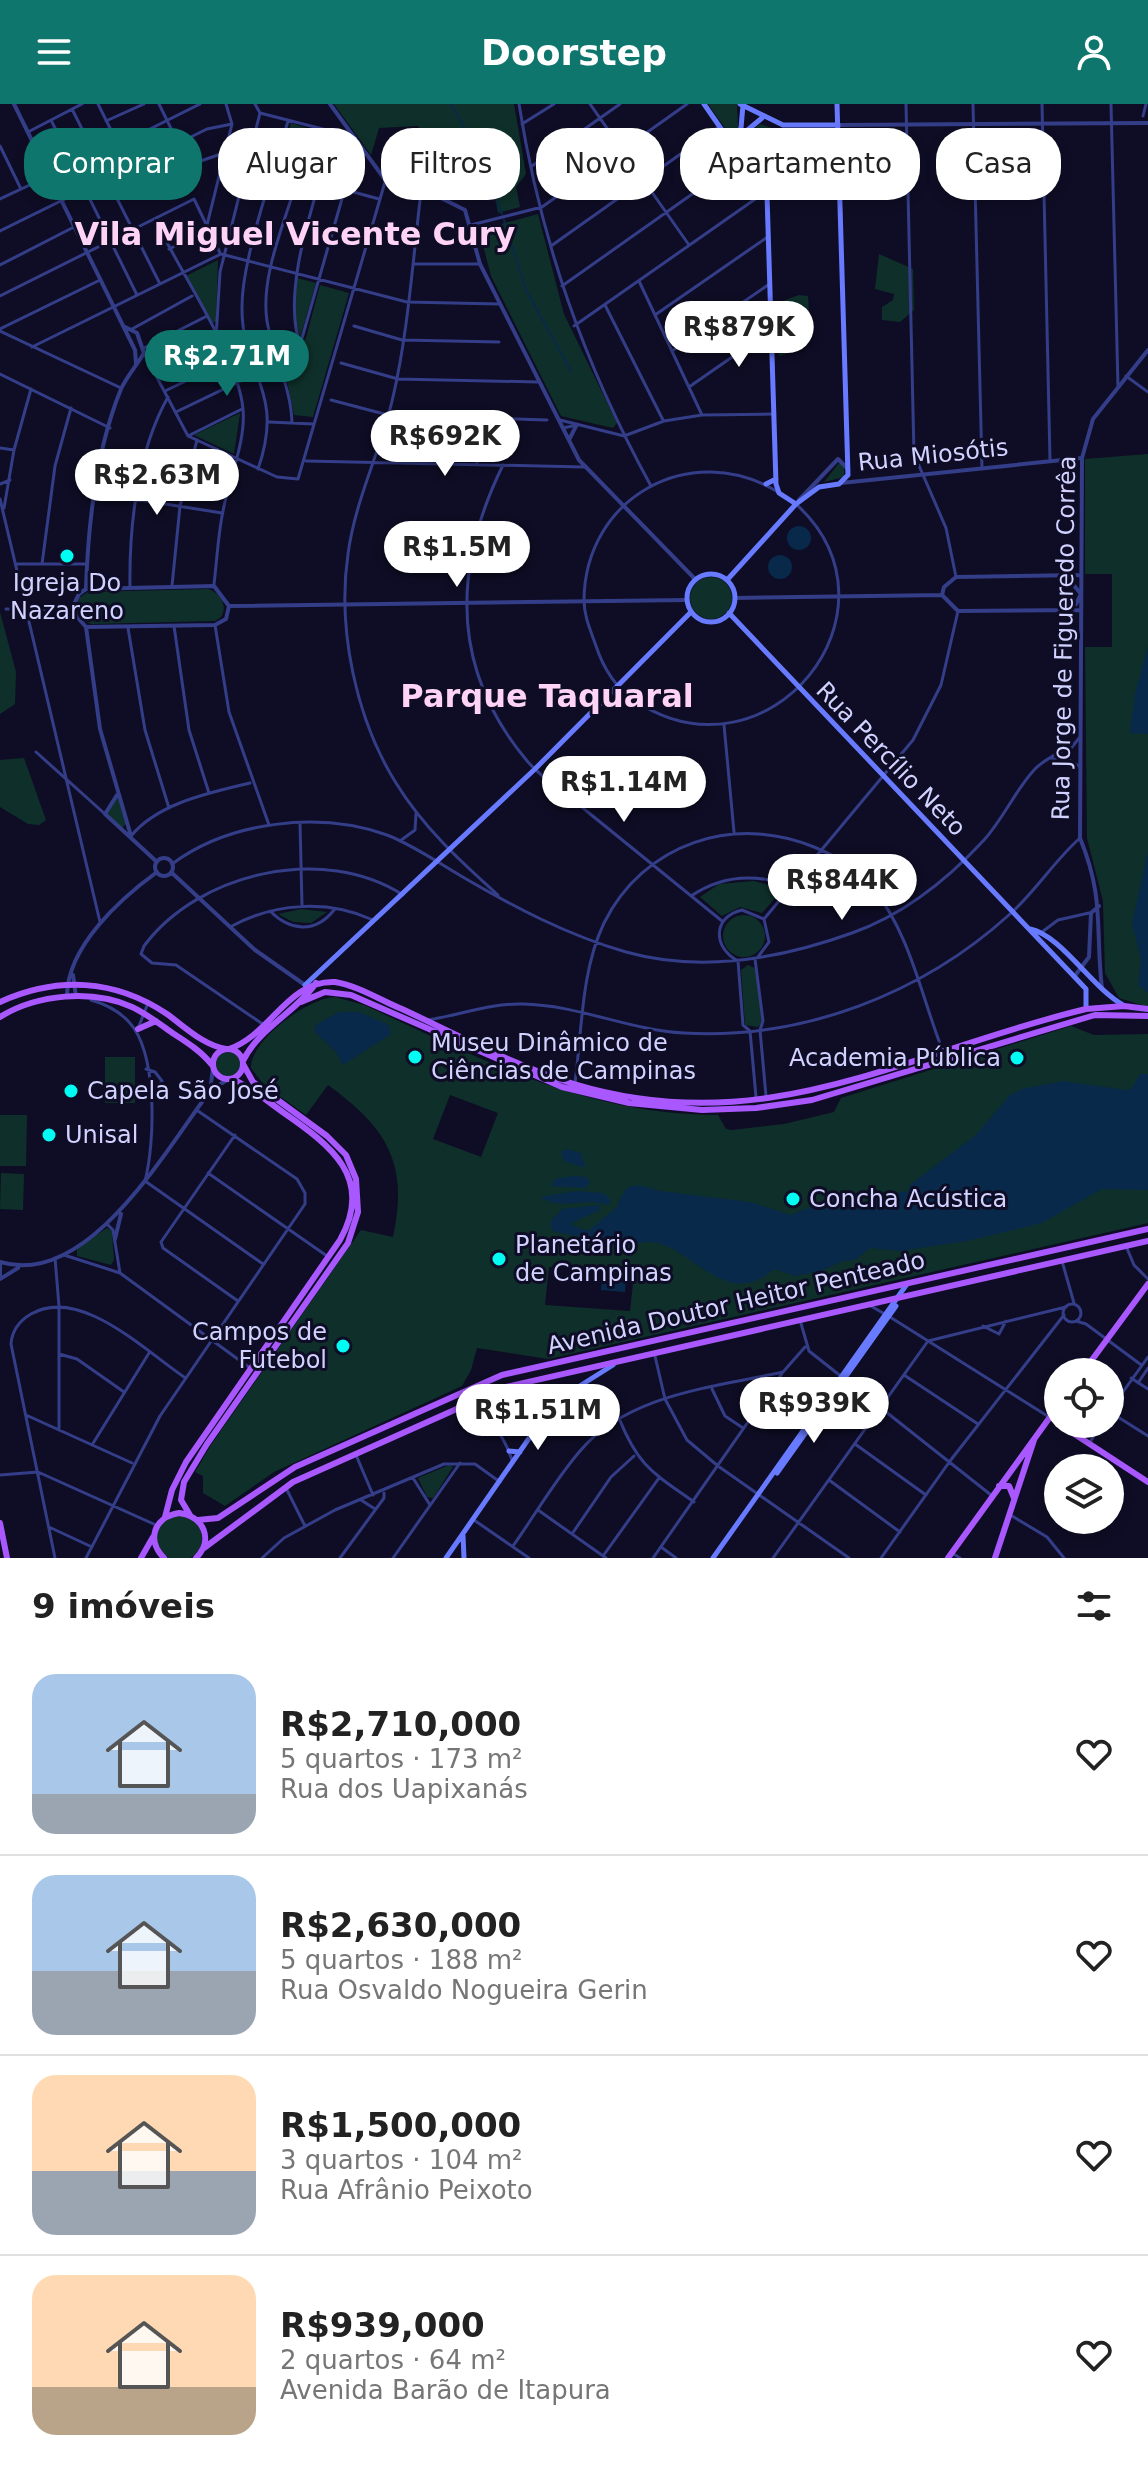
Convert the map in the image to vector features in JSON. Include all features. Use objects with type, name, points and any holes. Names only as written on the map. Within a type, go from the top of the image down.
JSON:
[{"type":"main road","points":[[704,104],[720,126]]},
{"type":"main road","points":[[837,104],[848,471],[839,484]]},
{"type":"main road","points":[[742,105],[762,118],[783,125],[838,125]]},
{"type":"main road","points":[[741,128],[742,105]]},
{"type":"main road","points":[[750,128],[762,118]]},
{"type":"main road","points":[[764,200],[769,236],[773,329],[776,478],[779,493],[796,504]]},
{"type":"main road","points":[[822,475],[825,484]]},
{"type":"main road","points":[[766,484],[776,478]]},
{"type":"main road","name":"Rua Miosótis","points":[[727,580],[796,504],[825,484],[839,484]]},
{"type":"main road","points":[[711,574],[727,580],[735,598],[729,613],[713,622],[701,620],[691,612],[687,600],[695,579],[711,574]]},
{"type":"main road","points":[[213,1067],[217,1053],[245,1042],[264,1025],[535,769],[691,612]]},
{"type":"main road","name":"Rua Percílio Neto","points":[[729,613],[1029,929],[1039,934]]},
{"type":"main road","points":[[1039,934],[1124,1006]]},
{"type":"main road","points":[[1039,934],[1088,994],[1086,1009]]},
{"type":"main road","points":[[230,1079],[240,1073],[252,1046],[301,1002],[328,965]]},
{"type":"main road","points":[[323,973],[328,982]]},
{"type":"main road","points":[[305,985],[328,982],[354,988],[574,1084],[665,1101],[766,1100],[829,1088],[943,1053],[1095,1015],[1148,1016]]},
{"type":"main road","points":[[0,1002],[32,990],[72,984],[117,990],[149,1002],[210,1044],[238,1052],[253,1082],[337,1144],[351,1163],[356,1179],[358,1212],[352,1235],[228,1411],[184,1482],[181,1500],[190,1515]]},
{"type":"main road","points":[[301,1002],[325,992],[351,995],[562,1087],[612,1100],[683,1109],[739,1110],[821,1098],[1086,1009],[1124,1006],[1148,1009]]},
{"type":"main road","points":[[0,1017],[33,1002],[67,997],[115,1002],[144,1014],[196,1048],[218,1075],[230,1079],[320,1139],[342,1162],[351,1187],[350,1213],[345,1230],[186,1462],[172,1490],[165,1517],[141,1558]]},
{"type":"main road","points":[[138,1031],[154,1020],[161,1010]]},
{"type":"main road","name":"Avenida Doutor Heitor Penteado","points":[[198,1520],[218,1518],[278,1476],[502,1375],[1148,1229]]},
{"type":"main road","name":"Avenida Doutor Heitor Penteado","points":[[196,1558],[204,1548],[285,1487],[473,1400],[549,1375],[1148,1241]]},
{"type":"main road","points":[[1093,1358],[1148,1281]]},
{"type":"main road","points":[[715,1558],[908,1283]]},
{"type":"main road","points":[[887,1315],[900,1301],[913,1294]]},
{"type":"main road","points":[[446,1558],[556,1405],[594,1375],[641,1355]]},
{"type":"main road","points":[[545,1364],[549,1375]]},
{"type":"main road","points":[[593,1365],[599,1368],[594,1375]]},
{"type":"main road","points":[[466,1390],[473,1400]]},
{"type":"main road","points":[[950,1556],[1044,1424]]},
{"type":"main road","points":[[995,1558],[1036,1434]]},
{"type":"main road","points":[[1080,1438],[1148,1482]]},
{"type":"main road","points":[[509,1451],[521,1452]]},
{"type":"main road","points":[[994,1492],[1007,1484],[1014,1498]]},
{"type":"main road","points":[[165,1517],[179,1513],[198,1520],[204,1530],[204,1548]]},
{"type":"main road","points":[[0,1523],[7,1558]]},
{"type":"main road","points":[[463,1534],[463,1558]]},
{"type":"main road","points":[[153,1537],[164,1558]]},
{"type":"main road","points":[[452,1550],[463,1558]]},
{"type":"street","points":[[14,104],[26,128]]},
{"type":"street","points":[[36,128],[82,104]]},
{"type":"street","points":[[98,104],[110,128]]},
{"type":"street","points":[[106,121],[144,104]]},
{"type":"street","points":[[159,104],[171,128]]},
{"type":"street","points":[[151,128],[200,104]]},
{"type":"street","points":[[226,104],[231,128]]},
{"type":"street","points":[[255,104],[260,113],[257,128]]},
{"type":"street","points":[[330,104],[347,128]]},
{"type":"street","points":[[519,104],[561,287],[574,326],[624,436],[651,486]]},
{"type":"street","points":[[522,124],[554,104]]},
{"type":"street","points":[[590,104],[607,128]]},
{"type":"street","points":[[532,166],[620,104]]},
{"type":"street","points":[[652,128],[687,104]]},
{"type":"street","points":[[906,104],[914,454],[946,528],[956,577]]},
{"type":"street","points":[[973,104],[982,468]]},
{"type":"street","points":[[1042,104],[1050,460]]},
{"type":"street","points":[[1111,104],[1118,387]]},
{"type":"street","points":[[1143,116],[1146,104]]},
{"type":"street","points":[[72,109],[81,128]]},
{"type":"street","points":[[260,113],[317,128]]},
{"type":"street","points":[[51,120],[55,128]]},
{"type":"street","points":[[286,128],[288,121]]},
{"type":"street","points":[[838,125],[1148,123]]},
{"type":"street","points":[[202,132],[232,124]]},
{"type":"street","points":[[664,166],[720,126]]},
{"type":"street","points":[[0,146],[21,189]]},
{"type":"street","points":[[365,152],[381,174]]},
{"type":"street","points":[[169,249],[208,227],[218,185]]},
{"type":"street","points":[[0,199],[24,188]]},
{"type":"street","points":[[123,326],[132,329],[188,436],[285,480],[298,479],[306,461],[313,424],[381,194]]},
{"type":"street","points":[[365,195],[379,199]]},
{"type":"street","points":[[0,296],[194,199],[222,254]]},
{"type":"street","points":[[90,200],[137,295]]},
{"type":"street","points":[[116,200],[160,284]]},
{"type":"street","points":[[216,338],[222,254],[238,200]]},
{"type":"street","points":[[258,469],[269,422],[243,323],[243,291],[266,200]]},
{"type":"street","points":[[291,200],[272,268],[267,315],[292,423]]},
{"type":"street","points":[[300,345],[292,318],[297,274],[317,200]]},
{"type":"street","points":[[176,412],[280,362],[300,345],[342,200]]},
{"type":"street","points":[[420,200],[398,379],[371,463],[347,555],[346,604],[351,654],[368,724],[395,782],[449,851],[503,900]]},
{"type":"street","points":[[443,200],[460,206],[468,215],[480,264],[498,304],[584,467],[695,579]]},
{"type":"street","points":[[471,225],[542,207],[552,200]]},
{"type":"street","points":[[551,246],[616,200]]},
{"type":"street","points":[[657,200],[689,245]]},
{"type":"street","points":[[561,287],[684,200]]},
{"type":"street","points":[[574,326],[752,200]]},
{"type":"street","points":[[0,231],[62,201],[135,350],[136,364]]},
{"type":"street","points":[[86,627],[215,625],[226,619],[229,606],[214,586],[222,513],[243,426],[243,409],[237,383],[227,361],[155,219]]},
{"type":"street","points":[[0,265],[74,227]]},
{"type":"street","points":[[655,315],[769,236]]},
{"type":"street","points":[[32,347],[222,254],[407,302],[498,304]]},
{"type":"street","points":[[413,264],[480,264]]},
{"type":"street","points":[[0,330],[100,280]]},
{"type":"street","points":[[639,281],[702,415]]},
{"type":"street","points":[[672,351],[771,283]]},
{"type":"street","points":[[132,329],[193,295]]},
{"type":"street","points":[[605,305],[664,421]]},
{"type":"street","points":[[71,610],[75,600],[86,589],[96,493],[121,388],[144,350],[205,317]]},
{"type":"street","points":[[354,326],[402,340],[499,342]]},
{"type":"street","points":[[689,387],[773,329]]},
{"type":"street","points":[[0,330],[121,388]]},
{"type":"street","points":[[155,369],[216,338]]},
{"type":"street","name":"Rua Jorge de Figueredo Corrêa","points":[[1103,991],[1095,879],[1080,838],[1082,458],[1093,419],[1148,350]]},
{"type":"street","points":[[165,391],[227,361]]},
{"type":"street","points":[[341,363],[398,379],[538,382]]},
{"type":"street","points":[[0,374],[110,428]]},
{"type":"street","points":[[1126,376],[1148,392]]},
{"type":"street","points":[[4,512],[14,450],[31,389]]},
{"type":"street","points":[[130,588],[138,500],[152,437],[168,397]]},
{"type":"street","points":[[331,400],[388,415],[547,420]]},
{"type":"street","points":[[42,564],[55,466],[71,408]]},
{"type":"street","points":[[188,436],[243,409]]},
{"type":"street","points":[[559,420],[624,436],[664,421],[702,415],[775,414]]},
{"type":"street","points":[[477,465],[478,420]]},
{"type":"street","points":[[269,422],[313,424]]},
{"type":"street","points":[[563,428],[578,425]]},
{"type":"street","points":[[569,440],[578,425]]},
{"type":"street","points":[[172,587],[180,506],[197,440]]},
{"type":"street","points":[[0,448],[14,450]]},
{"type":"street","name":"Rua Miosótis","points":[[839,484],[1082,458]]},
{"type":"street","points":[[779,493],[745,474],[715,470],[676,476],[651,486],[621,506],[592,559],[584,601],[601,661],[632,699],[669,718],[724,725],[772,709],[799,690],[825,654],[838,597],[836,566],[824,536],[796,504],[838,459],[853,482]]},
{"type":"street","points":[[306,461],[584,467]]},
{"type":"street","points":[[503,465],[470,548],[467,603],[470,648],[482,685],[512,741],[535,769],[722,921]]},
{"type":"street","points":[[0,484],[10,480]]},
{"type":"street","points":[[8,492],[0,496],[100,922]]},
{"type":"street","points":[[96,493],[222,513]]},
{"type":"street","points":[[16,564],[87,564]]},
{"type":"street","points":[[1065,575],[1081,594],[1076,604],[1065,610]]},
{"type":"street","points":[[942,595],[944,587],[956,577],[1080,575]]},
{"type":"street","points":[[86,589],[214,586]]},
{"type":"street","points":[[735,598],[942,595],[958,611],[1081,610]]},
{"type":"street","points":[[229,606],[687,600]]},
{"type":"street","points":[[6,609],[71,610],[86,627],[92,688],[117,794],[131,836]]},
{"type":"street","points":[[764,919],[913,740],[932,705],[948,658],[958,611]]},
{"type":"street","points":[[215,625],[229,712],[251,783],[269,825]]},
{"type":"street","points":[[174,626],[189,730],[209,793]]},
{"type":"street","points":[[128,628],[145,730],[169,808]]},
{"type":"street","points":[[724,725],[734,832]]},
{"type":"street","points":[[172,864],[204,844],[269,825],[300,823],[364,829],[400,841],[544,922],[597,942],[662,959],[755,959],[822,943],[891,915],[931,888],[985,839],[1034,771],[1080,737]]},
{"type":"street","points":[[1069,747],[1070,761]]},
{"type":"street","points":[[36,752],[131,836],[157,862],[157,872]]},
{"type":"street","points":[[1049,759],[1070,761],[1080,766]]},
{"type":"street","points":[[131,836],[140,825],[169,808],[209,793],[251,783]]},
{"type":"street","points":[[105,814],[117,794]]},
{"type":"street","points":[[415,811],[418,824]]},
{"type":"street","points":[[300,823],[302,905]]},
{"type":"street","points":[[418,824],[425,824]]},
{"type":"street","points":[[400,841],[407,838],[418,824]]},
{"type":"street","points":[[574,1084],[591,961],[597,942],[623,892],[653,864],[703,839],[734,832],[773,833],[820,850],[862,875],[891,915],[918,979],[943,1053]]},
{"type":"street","points":[[407,838],[407,845]]},
{"type":"street","points":[[427,1021],[477,1008],[524,1004],[685,1033],[750,1031],[804,1024],[836,1014],[918,979],[977,942],[1013,912],[1080,838]]},
{"type":"street","points":[[157,862],[164,858],[172,864]]},
{"type":"street","points":[[157,872],[165,876],[171,872],[172,864]]},
{"type":"street","points":[[459,876],[467,872],[465,865]]},
{"type":"street","points":[[264,1025],[176,965],[152,963],[141,954],[149,939],[200,899],[249,878],[301,870],[367,878],[403,895]]},
{"type":"street","points":[[67,997],[72,973],[100,922],[130,892],[157,872]]},
{"type":"street","points":[[171,872],[230,927],[305,985]]},
{"type":"street","points":[[471,882],[476,876]]},
{"type":"street","points":[[691,896],[707,885],[737,878],[769,880],[790,886]]},
{"type":"street","points":[[230,927],[270,911],[302,905],[335,909],[375,921]]},
{"type":"street","points":[[1039,934],[1058,920],[1091,913],[1099,906]]},
{"type":"street","points":[[270,911],[288,925],[306,928],[322,923],[335,909]]},
{"type":"street","points":[[756,1101],[750,1031],[743,1025],[738,961],[720,946],[718,933],[722,921],[742,910],[764,919]]},
{"type":"street","points":[[1074,977],[1089,957],[1091,913]]},
{"type":"street","points":[[764,919],[769,942],[755,959],[763,1021],[760,1030],[766,1100]]},
{"type":"street","points":[[1085,964],[1093,965],[1100,974]]},
{"type":"street","points":[[292,977],[297,986],[295,996]]},
{"type":"street","points":[[72,984],[80,997],[113,1009],[138,1031]]},
{"type":"street","points":[[145,1181],[153,1139],[146,1069],[138,1031],[149,1002]]},
{"type":"street","points":[[448,1030],[449,1017]]},
{"type":"street","points":[[210,1091],[213,1067]]},
{"type":"street","points":[[146,1069],[160,1076],[162,1081],[157,1092],[149,1097]]},
{"type":"street","points":[[20,1267],[0,1262],[0,1278],[20,1267],[62,1255],[121,1213],[210,1091],[230,1079]]},
{"type":"street","points":[[86,1558],[133,1463],[185,1377],[305,1204],[300,1183],[196,1109]]},
{"type":"street","points":[[235,1135],[162,1239],[163,1248],[238,1301]]},
{"type":"street","points":[[208,1173],[289,1229],[326,1259]]},
{"type":"street","points":[[145,1181],[264,1265]]},
{"type":"street","points":[[115,1239],[121,1213]]},
{"type":"street","points":[[107,1224],[112,1228],[115,1239],[120,1273]]},
{"type":"street","points":[[1126,1246],[1134,1265],[1148,1281]]},
{"type":"street","points":[[62,1255],[120,1273],[250,1368]]},
{"type":"street","points":[[55,1258],[59,1306],[59,1430]]},
{"type":"street","points":[[881,1558],[950,1461],[1059,1325],[1067,1306],[1068,1292],[1062,1261]]},
{"type":"street","points":[[1068,1292],[1086,1324]]},
{"type":"street","points":[[868,1304],[1044,1414]]},
{"type":"street","points":[[773,1558],[928,1341],[1075,1304]]},
{"type":"street","points":[[55,1558],[12,1334],[28,1316],[59,1306],[91,1313],[185,1377]]},
{"type":"street","points":[[1053,1309],[1068,1321]]},
{"type":"street","points":[[1076,1321],[1081,1313]]},
{"type":"street","points":[[800,1320],[806,1346],[950,1461],[994,1492]]},
{"type":"street","points":[[983,1326],[999,1334],[1006,1321]]},
{"type":"street","points":[[1059,1325],[1068,1321],[1086,1324],[1140,1364]]},
{"type":"street","points":[[653,1558],[783,1372],[806,1346]]},
{"type":"street","points":[[655,1352],[665,1399],[687,1440],[718,1466],[849,1558]]},
{"type":"street","points":[[92,1445],[149,1353]]},
{"type":"street","points":[[59,1354],[77,1359],[124,1392]]},
{"type":"street","points":[[1124,1389],[1148,1357]]},
{"type":"street","points":[[1138,1383],[1148,1368]]},
{"type":"street","points":[[513,1546],[580,1451],[619,1418],[665,1399],[783,1372]]},
{"type":"street","points":[[904,1375],[979,1425]]},
{"type":"street","points":[[1131,1378],[1148,1389]]},
{"type":"street","points":[[754,1379],[767,1396]]},
{"type":"street","points":[[712,1389],[725,1416],[745,1429]]},
{"type":"street","points":[[443,1414],[458,1411],[490,1420],[500,1431],[513,1463]]},
{"type":"street","points":[[26,1415],[133,1463]]},
{"type":"street","points":[[619,1418],[635,1455],[659,1478],[694,1502]]},
{"type":"street","points":[[1124,1420],[1148,1436]]},
{"type":"street","points":[[1089,1444],[1093,1438]]},
{"type":"street","points":[[855,1444],[926,1495]]},
{"type":"street","points":[[356,1454],[373,1495]]},
{"type":"street","points":[[572,1534],[611,1477],[635,1455]]},
{"type":"street","points":[[393,1558],[462,1462]]},
{"type":"street","points":[[262,1558],[284,1538],[305,1527],[444,1464],[462,1462],[480,1466],[501,1482]]},
{"type":"street","points":[[0,1475],[38,1472],[157,1526]]},
{"type":"street","points":[[413,1478],[431,1505]]},
{"type":"street","points":[[538,1510],[605,1557],[659,1478]]},
{"type":"street","points":[[829,1480],[900,1532]]},
{"type":"street","points":[[285,1487],[305,1527]]},
{"type":"street","points":[[340,1558],[384,1498],[383,1491]]},
{"type":"street","points":[[361,1500],[375,1509]]},
{"type":"street","points":[[1009,1514],[1047,1537],[1064,1558]]},
{"type":"street","points":[[474,1520],[529,1558]]},
{"type":"street","points":[[49,1527],[92,1547]]},
{"type":"street","points":[[661,1547],[676,1558]]},
{"type":"street","points":[[950,1556],[960,1558]]},
{"type":"green space","points":[[334,104],[514,104],[518,128],[379,128],[371,155],[365,147],[365,128],[351,128]]},
{"type":"green space","points":[[708,104],[737,104],[738,128],[725,128]]},
{"type":"green space","points":[[291,123],[306,128],[290,128]]},
{"type":"green space","points":[[520,139],[526,174],[520,182]]},
{"type":"green space","points":[[495,200],[519,200],[520,207],[498,213]]},
{"type":"green space","points":[[538,214],[564,314],[617,423],[613,428],[561,416],[491,276],[479,230]]},
{"type":"green space","points":[[879,254],[913,269],[914,310],[900,322],[882,320],[882,307],[893,300],[894,294],[875,289]]},
{"type":"green space","points":[[218,260],[216,322],[211,323],[186,276]]},
{"type":"green space","points":[[297,278],[316,283],[300,338],[294,315]]},
{"type":"green space","points":[[320,285],[349,293],[313,417],[294,415],[283,362],[306,338]]},
{"type":"green space","points":[[799,295],[808,296],[809,311],[793,330],[786,354],[780,356],[776,328],[780,313],[785,300]]},
{"type":"green space","points":[[240,413],[234,454],[194,435]]},
{"type":"green space","points":[[1148,454],[1148,1007],[1119,998],[1105,973],[1103,901],[1087,838],[1085,647],[1112,647],[1112,574],[1085,574],[1085,459]]},
{"type":"green space","points":[[839,463],[844,466],[844,477],[824,482]]},
{"type":"green space","points":[[711,577],[726,583],[732,598],[726,613],[711,619],[696,613],[690,598],[696,583]]},
{"type":"green space","points":[[208,589],[223,604],[223,613],[215,621],[91,624],[78,617],[75,608],[79,598],[88,592]]},
{"type":"green space","points":[[0,612],[16,672],[15,704],[0,714]]},
{"type":"green space","points":[[24,758],[46,820],[39,825],[28,824],[0,807],[0,760]]},
{"type":"green space","points":[[117,795],[127,823],[122,828],[106,814]]},
{"type":"green space","points":[[754,881],[783,889],[762,913],[740,907],[722,916],[700,897],[719,884]]},
{"type":"green space","points":[[301,909],[327,912],[311,923],[293,922],[278,914]]},
{"type":"green space","points":[[744,915],[759,921],[765,936],[759,951],[744,957],[729,951],[723,936],[729,921]]},
{"type":"green space","points":[[748,965],[757,969],[762,1023],[758,1027],[745,1025],[741,970]]},
{"type":"green space","points":[[335,997],[364,1005],[493,1064],[578,1094],[622,1105],[718,1115],[726,1129],[732,1130],[784,1124],[834,1112],[841,1098],[1071,1026],[1094,1035],[1148,1034],[1148,1223],[548,1359],[477,1348],[471,1370],[462,1386],[274,1472],[225,1506],[203,1493],[203,1476],[195,1472],[211,1445],[361,1230],[393,1237],[398,1188],[389,1149],[379,1132],[328,1085],[306,1115],[264,1085],[251,1068],[253,1057],[270,1033],[296,1013]],"holes":[[[450,1095],[498,1113],[481,1157],[433,1139]],[[549,1267],[634,1274],[630,1311],[545,1305]]]},
{"type":"green space","points":[[228,1052],[239,1059],[240,1064],[233,1075],[228,1076],[217,1069],[216,1064],[223,1053]]},
{"type":"green space","points":[[105,1057],[135,1057],[135,1103],[105,1103]]},
{"type":"green space","points":[[0,1115],[27,1115],[26,1166],[0,1166]]},
{"type":"green space","points":[[1,1173],[24,1174],[23,1210],[0,1209]]},
{"type":"green space","points":[[107,1228],[112,1231],[114,1260],[111,1265],[77,1256],[77,1248]]},
{"type":"green space","points":[[449,1465],[453,1467],[433,1498],[427,1497],[418,1478]]},
{"type":"green space","points":[[170,1517],[188,1517],[200,1529],[200,1547],[189,1558],[169,1558],[158,1547],[158,1529]]},
{"type":"water","points":[[799,526],[810,533],[811,538],[804,549],[799,550],[788,543],[787,538],[794,527]]},
{"type":"water","points":[[780,555],[791,562],[792,567],[785,578],[780,579],[769,572],[768,567],[775,556]]},
{"type":"water","points":[[1148,646],[1148,734],[1130,733],[1135,694]]},
{"type":"water","points":[[1148,851],[1147,992],[1138,985],[1141,959],[1132,924]]},
{"type":"water","points":[[339,1012],[359,1012],[389,1025],[391,1034],[343,1065],[335,1051],[314,1031],[317,1024]]},
{"type":"water","points":[[1140,1074],[1148,1074],[1148,1190],[1102,1189],[1042,1223],[967,1241],[900,1251],[870,1248],[855,1260],[843,1261],[821,1271],[796,1276],[774,1269],[744,1283],[717,1277],[678,1252],[657,1243],[616,1248],[610,1242],[555,1232],[551,1228],[551,1221],[562,1209],[600,1205],[600,1210],[569,1224],[588,1231],[617,1207],[628,1188],[638,1185],[660,1191],[750,1202],[791,1215],[835,1197],[864,1204],[877,1196],[908,1191],[911,1184],[976,1135],[1010,1095],[1022,1089],[1062,1081],[1126,1090],[1132,1088]]},
{"type":"water","points":[[567,1149],[581,1153],[585,1168],[564,1161],[561,1152]]},
{"type":"water","points":[[586,1177],[590,1183],[585,1188],[551,1186],[555,1179]]},
{"type":"water","points":[[577,1191],[603,1193],[611,1200],[608,1205],[590,1202],[565,1204],[540,1197]]},
{"type":"water","points":[[602,1275],[626,1277],[625,1292],[601,1290]]},
{"type":"waterway","points":[[451,104],[476,148],[502,214]]},
{"type":"waterway","points":[[504,220],[526,290],[571,371]]},
{"type":"place","name":"Igreja Do Nazareno","points":[[67,556]]},
{"type":"place","name":"Museu Dinâmico de Ciências de Campinas","points":[[415,1057]]},
{"type":"place","name":"Academia Pública","points":[[1017,1058]]},
{"type":"place","name":"Capela São José","points":[[71,1091]]},
{"type":"place","name":"Unisal","points":[[49,1135]]},
{"type":"place","name":"Concha Acústica","points":[[793,1199]]},
{"type":"place","name":"Planetário de Campinas","points":[[499,1259]]},
{"type":"place","name":"Campos de Futebol","points":[[343,1346]]},
{"type":"district","name":"Vila Miguel Vicente Cury","points":[[295,234]]},
{"type":"district","name":"Parque Taquaral","points":[[547,696]]}]
